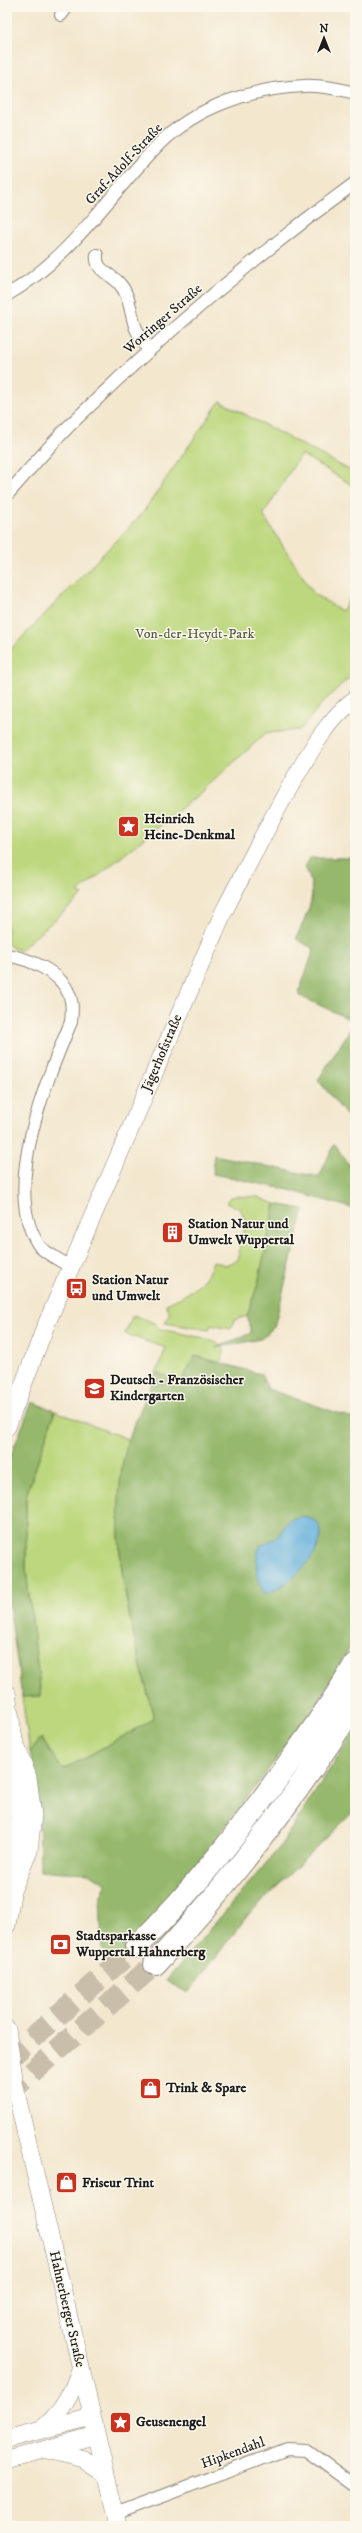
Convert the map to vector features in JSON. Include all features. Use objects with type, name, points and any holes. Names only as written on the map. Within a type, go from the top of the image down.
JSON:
[{"type":"highway","points":[[137,1946],[192,1886],[248,1818],[314,1727],[355,1664]]},
{"type":"highway","points":[[155,1964],[263,1839],[289,1804],[355,1704]]},
{"type":"main road","name":"Jägerhofstraße","points":[[7,1427],[71,1267],[223,913],[253,854],[312,748],[324,731],[355,699]]},
{"type":"main road","points":[[7,1693],[14,1740],[28,1777],[33,1815],[29,1851],[9,1898],[7,1925]]},
{"type":"main road","points":[[7,1874],[17,1851],[20,1821],[11,1754],[14,1740]]},
{"type":"main road","name":"Hahnerberger Straße","points":[[7,2030],[16,2092],[117,2520]]},
{"type":"main road","name":"Hahnerberger Straße","points":[[7,2066],[16,2092]]},
{"type":"main road","points":[[42,2430],[63,2409],[69,2400],[81,2367]]},
{"type":"main road","points":[[7,2439],[92,2417]]},
{"type":"main road","points":[[7,2460],[96,2435]]},
{"type":"main road","points":[[47,2450],[84,2459],[106,2474]]},
{"type":"street","name":"Graf-Adolf-Straße","points":[[7,295],[25,284],[59,256],[160,144],[191,119],[231,100],[272,89],[306,86],[355,92]]},
{"type":"street","name":"Worringer Straße","points":[[7,495],[71,424],[149,351],[297,226],[355,183]]},
{"type":"street","points":[[97,254],[96,261],[99,267],[119,283],[126,294],[132,308],[135,326],[149,351]]},
{"type":"street","points":[[7,955],[32,962],[58,979],[69,993],[72,1006],[71,1022],[23,1134],[16,1185],[21,1212],[28,1230],[40,1247],[71,1267]]},
{"type":"street","name":"Hipkendahl","points":[[117,2520],[287,2449],[306,2450],[355,2486]]},
{"type":"green space","name":"Von-der-Heydt-Park","points":[[220,401],[355,473],[355,487],[301,454],[263,515],[314,594],[342,611],[355,590],[355,672],[323,702],[300,730],[266,733],[199,794],[78,892],[83,895],[20,950],[12,948],[7,943],[7,653],[141,515]]},
{"type":"green space","points":[[310,858],[355,858],[355,1022],[298,995],[314,949],[296,939],[308,912],[312,896],[309,878],[305,867]]},
{"type":"green space","points":[[355,1022],[355,1126],[318,1080]]},
{"type":"green space","points":[[334,1144],[355,1173],[355,1209],[289,1190],[213,1174],[214,1155],[319,1177]]},
{"type":"green space","points":[[235,1196],[258,1197],[275,1204],[258,1284],[247,1316],[234,1320],[231,1329],[211,1325],[209,1330],[165,1323],[170,1312],[166,1304],[189,1293],[195,1288],[206,1276],[213,1261],[225,1265],[238,1260],[240,1249],[238,1241],[243,1233],[245,1221],[243,1213],[240,1209],[226,1203],[229,1198]]},
{"type":"green space","points":[[275,1204],[304,1209],[274,1327],[261,1339],[215,1348],[251,1333],[247,1316],[258,1284]]},
{"type":"green space","points":[[133,1315],[154,1323],[160,1329],[216,1342],[224,1349],[221,1363],[195,1356],[182,1381],[156,1373],[166,1348],[125,1334]]},
{"type":"green space","points":[[195,1356],[261,1374],[268,1389],[355,1419],[355,1638],[312,1712],[120,1965],[102,1950],[100,1898],[107,1884],[89,1873],[40,1871],[39,1798],[30,1752],[41,1738],[63,1770],[154,1719],[132,1626],[121,1563],[119,1499],[122,1467],[124,1455],[136,1419],[156,1373],[182,1381]]},
{"type":"green space","points":[[32,1402],[55,1411],[26,1496],[26,1569],[41,1696],[22,1697],[7,1590],[7,1465]]},
{"type":"green space","points":[[55,1411],[130,1440],[122,1475],[119,1510],[123,1580],[129,1615],[154,1719],[63,1770],[41,1738],[30,1752],[22,1697],[41,1696],[26,1569],[26,1496]]},
{"type":"green space","points":[[355,1730],[355,1810],[248,1915],[188,1993],[166,1981],[279,1848]]},
{"type":"water","points":[[304,1516],[317,1523],[321,1534],[318,1547],[310,1560],[298,1573],[285,1584],[273,1591],[264,1593],[259,1582],[257,1570],[257,1557],[260,1546],[277,1537],[290,1519]]},
{"type":"tunnel","points":[[7,2060],[137,1946]]},
{"type":"tunnel","points":[[7,2094],[155,1964]]},
{"type":"place","name":"Heinrich Heine-Denkmal","points":[[129,827]]},
{"type":"place","name":"Station Natur und Umwelt Wuppertal","points":[[173,1232]]},
{"type":"place","name":"Station Natur und Umwelt","points":[[77,1288]]},
{"type":"place","name":"Deutsch - Französischer Kindergarten","points":[[94,1388]]},
{"type":"place","name":"Stadtsparkasse Wuppertal Hahnerberg","points":[[60,1944]]},
{"type":"place","name":"Trink & Spare","points":[[150,2088]]},
{"type":"place","name":"Friseur Trint","points":[[66,2183]]},
{"type":"place","name":"Geusenengel","points":[[120,2422]]}]
